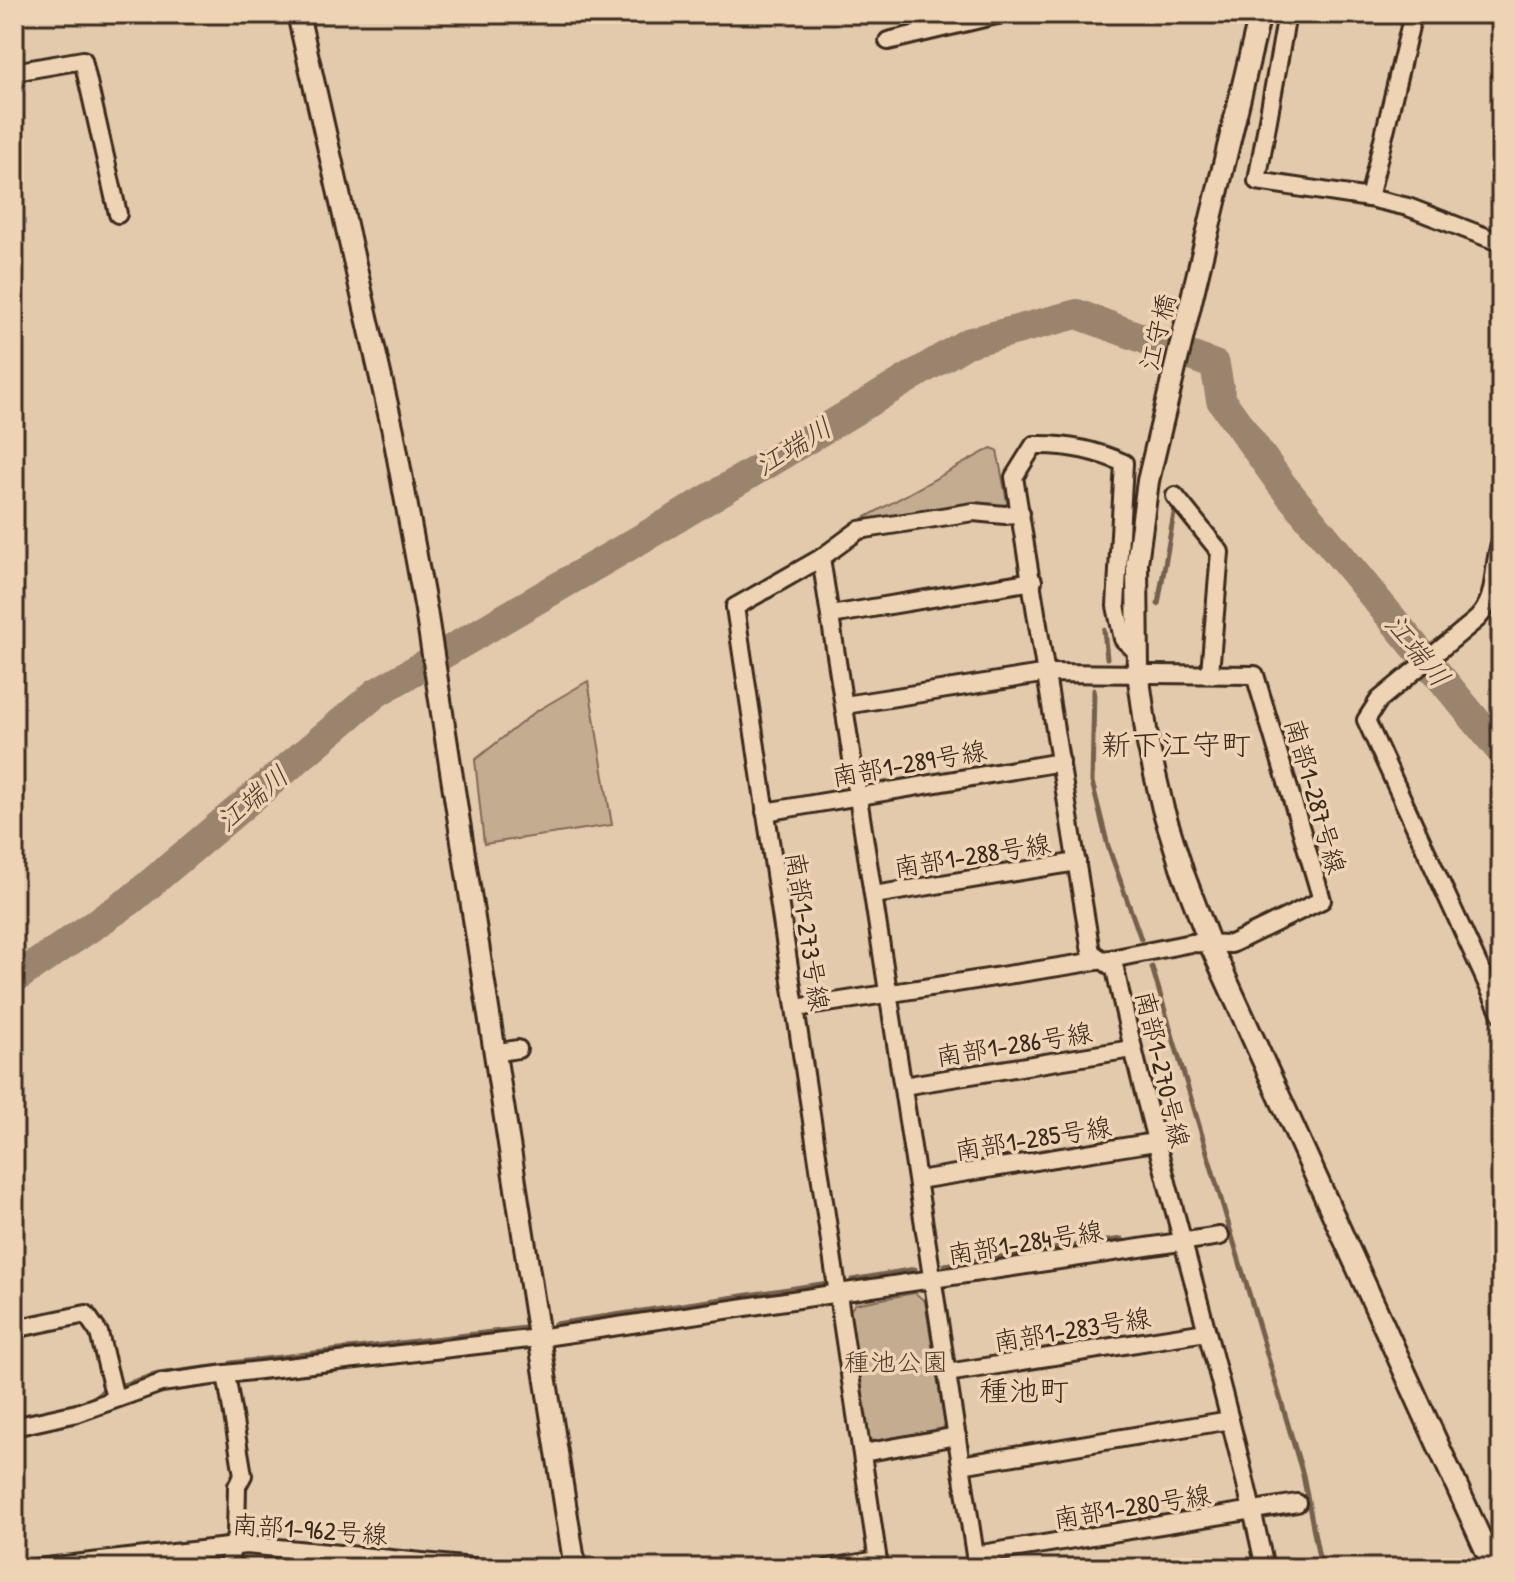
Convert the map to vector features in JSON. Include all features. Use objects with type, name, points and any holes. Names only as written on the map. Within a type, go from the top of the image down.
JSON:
[{"type":"street","points":[[298,14],[393,431],[426,610],[575,1568]]},
{"type":"street","points":[[888,41],[1001,14]]},
{"type":"street","name":"江守橋","points":[[1260,14],[1148,481],[1137,563],[1138,663],[1148,744],[1163,809],[1210,944],[1494,1568]]},
{"type":"street","points":[[1287,14],[1257,181],[1408,207],[1500,242]]},
{"type":"street","points":[[1369,198],[1413,14]]},
{"type":"street","points":[[14,72],[83,60],[118,214]]},
{"type":"street","name":"南部1-270号線","points":[[1138,663],[1123,639],[1116,606],[1124,463],[1082,448],[1034,445],[1014,477],[1091,952],[1115,969],[1155,1142],[1230,1420],[1265,1568]]},
{"type":"street","points":[[1175,496],[1220,552],[1210,673]]},
{"type":"street","name":"南部1-273号線","points":[[878,1564],[735,607],[821,558],[859,530],[973,512],[1021,513]]},
{"type":"street","points":[[1501,541],[1495,558],[1489,606],[1379,700],[1366,720],[1501,1014]]},
{"type":"street","points":[[821,558],[976,1562]]},
{"type":"street","points":[[831,615],[1033,581]]},
{"type":"street","name":"南部1-287号線","points":[[796,1008],[1191,943],[1231,944],[1322,900],[1255,675],[1210,673],[1138,663],[1048,673],[845,705]]},
{"type":"street","name":"南部1-289号線","points":[[765,812],[1061,762]]},
{"type":"street","name":"南部1-288号線","points":[[874,895],[1077,862]]},
{"type":"street","points":[[494,1053],[518,1049]]},
{"type":"street","name":"南部1-286号線","points":[[903,1086],[1132,1049]]},
{"type":"street","name":"南部1-285号線","points":[[918,1180],[1155,1142]]},
{"type":"street","name":"南部1-284号線","points":[[14,1427],[77,1413],[161,1383],[538,1338],[1220,1236]]},
{"type":"street","points":[[14,1329],[86,1314],[99,1333],[115,1398]]},
{"type":"street","name":"南部1-283号線","points":[[947,1373],[1206,1332]]},
{"type":"street","points":[[226,1374],[243,1475],[237,1486],[234,1545],[227,1568]]},
{"type":"street","points":[[961,1465],[1230,1420]]},
{"type":"street","points":[[863,1453],[957,1436]]},
{"type":"street","name":"南部1-280号線","points":[[976,1562],[1297,1503]]},
{"type":"street","name":"南部1-962号線","points":[[37,1568],[234,1545],[333,1561],[484,1568]]},
{"type":"street","points":[[829,1568],[878,1564]]},
{"type":"green space","points":[[991,448],[997,450],[1008,507],[975,505],[857,522]]},
{"type":"green space","points":[[588,681],[612,825],[484,844],[475,760],[535,712]]},
{"type":"green space","name":"種池公園","points":[[915,1293],[925,1301],[945,1425],[938,1435],[877,1445],[869,1438],[849,1312],[855,1304]]},
{"type":"waterway","name":"江端川","points":[[14,979],[131,900],[376,693],[670,522],[967,343],[1077,314],[1215,365],[1221,400],[1282,485],[1501,751]]},
{"type":"waterway","points":[[1158,604],[1175,508]]},
{"type":"waterway","points":[[1104,630],[1107,658]]},
{"type":"waterway","points":[[1094,690],[1092,782],[1108,846],[1141,939]]},
{"type":"waterway","points":[[1152,967],[1303,1475],[1321,1568]]},
{"type":"waterway","points":[[945,1265],[1122,1239]]},
{"type":"waterway","points":[[852,1280],[915,1269]]},
{"type":"waterway","points":[[555,1324],[828,1283]]},
{"type":"waterway","points":[[231,1363],[525,1328]]},
{"type":"waterway","points":[[123,1385],[158,1374],[220,1366]]},
{"type":"waterway","points":[[14,1418],[76,1405],[104,1389]]},
{"type":"district","name":"新下江守町","points":[[1176,744]]},
{"type":"district","name":"種池町","points":[[1024,1390]]}]
